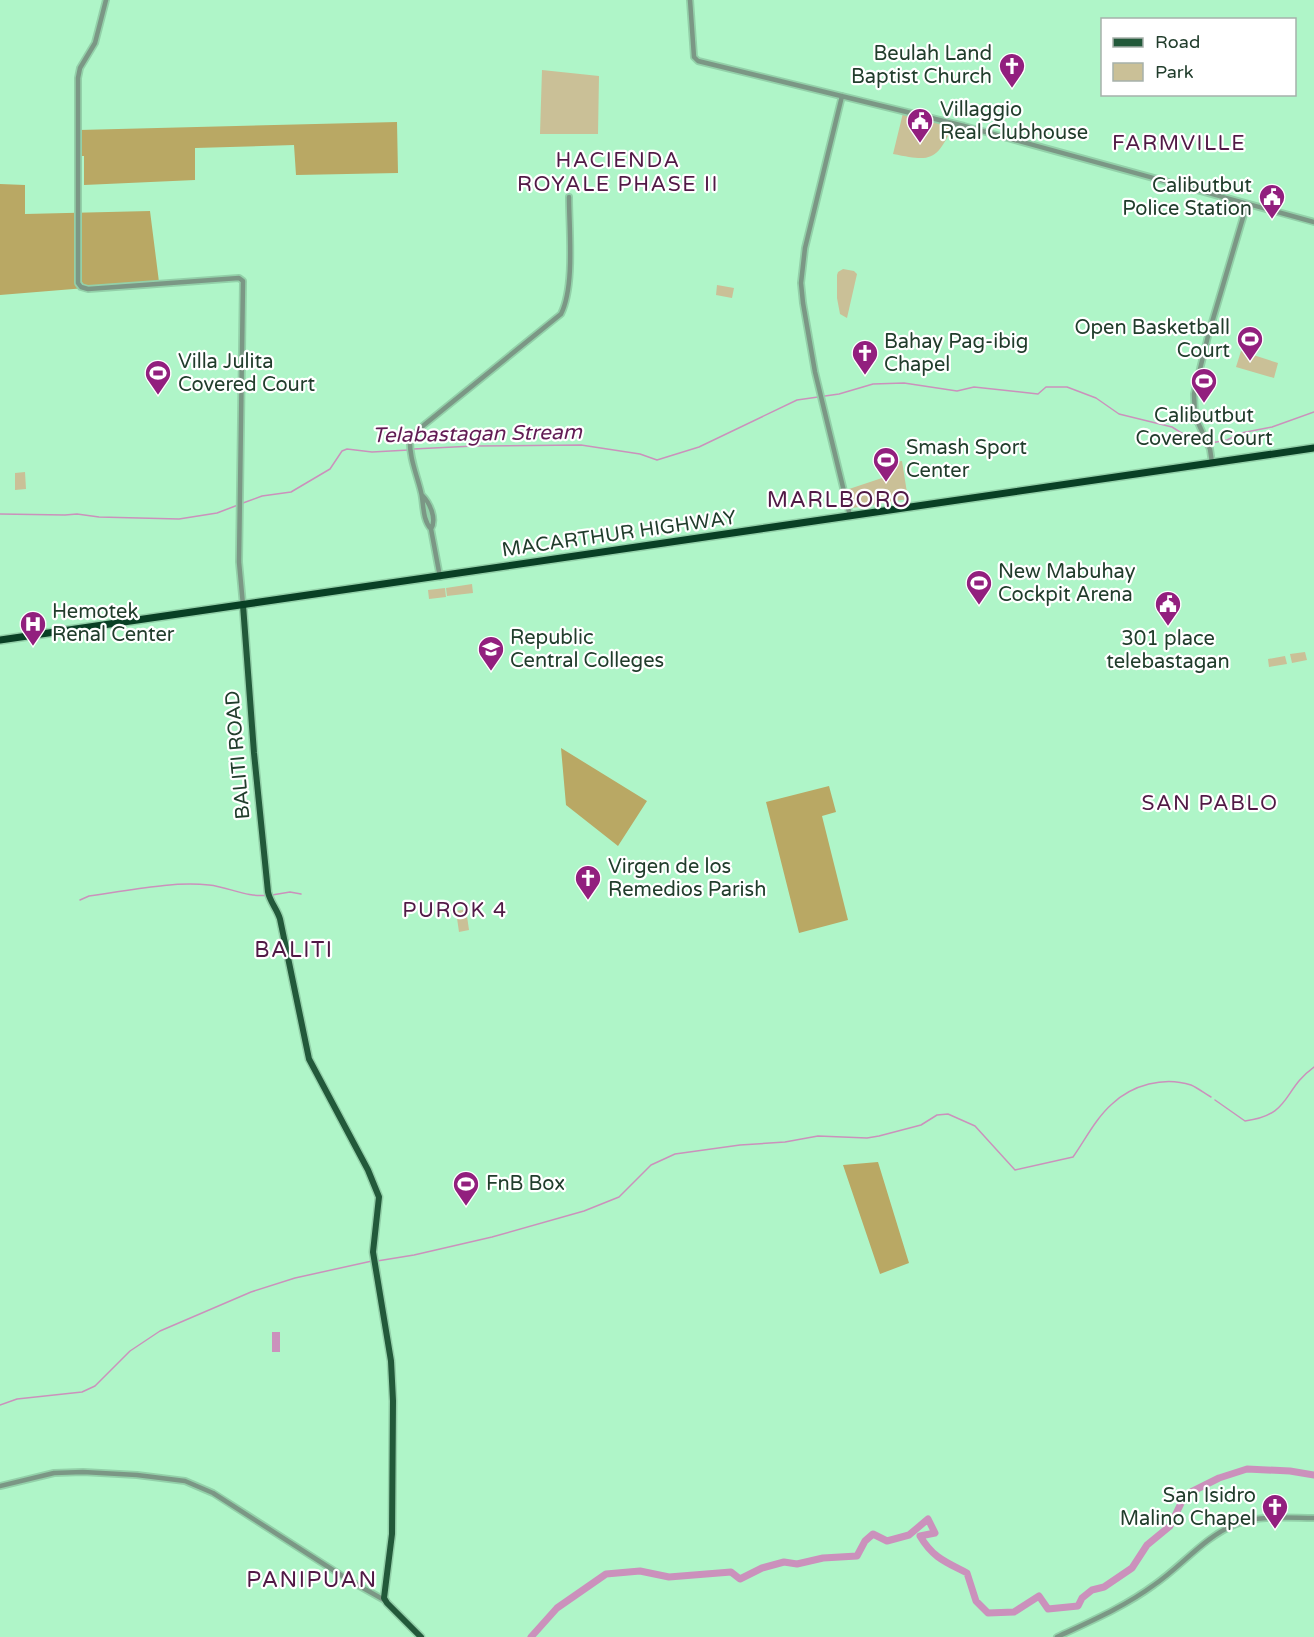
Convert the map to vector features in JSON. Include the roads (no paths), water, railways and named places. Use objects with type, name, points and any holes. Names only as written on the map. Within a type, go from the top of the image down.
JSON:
[{"type":"highway","name":"MACARTHUR HIGHWAY","points":[[0,640],[1314,448]]},
{"type":"main road","name":"BALITI ROAD","points":[[243,605],[254,753],[269,898],[277,909],[280,919],[309,1059],[368,1170],[379,1197],[373,1252],[392,1375],[392,1534],[386,1601]]},
{"type":"main road","points":[[386,1601],[421,1637]]},
{"type":"street","points":[[105,0],[94,47],[80,68],[78,78],[78,283],[81,287],[88,289],[242,279],[244,283],[244,325],[239,562],[243,605]]},
{"type":"street","points":[[690,0],[692,42],[696,60],[964,126],[1314,222]]},
{"type":"street","points":[[843,96],[807,238],[802,272],[803,303],[819,393],[850,516]]},
{"type":"street","points":[[440,577],[431,529],[427,524],[422,505],[422,495],[411,452],[411,436],[561,314],[569,285],[569,197]]},
{"type":"street","points":[[1212,463],[1207,439],[1195,416],[1194,394],[1208,336],[1247,204]]},
{"type":"street","points":[[0,1486],[54,1473],[83,1472],[185,1481],[207,1489],[347,1580],[386,1601]]},
{"type":"street","points":[[1057,1637],[1116,1610],[1155,1585],[1216,1535],[1236,1524],[1254,1520],[1314,1518]]},
{"type":"waterway","name":"Telabastagan Stream","points":[[413,449],[581,445],[640,454],[657,460],[699,447],[797,400],[839,394],[873,384],[904,383],[957,391],[974,387],[1038,394],[1046,387],[1067,387],[1096,398],[1119,414],[1172,427],[1199,444],[1206,444]]},
{"type":"waterway","name":"Telabastagan Stream","points":[[1211,443],[1227,440],[1241,433],[1272,427],[1314,412]]},
{"type":"waterway","name":"Telabastagan Stream","points":[[243,503],[262,496],[291,492],[330,469],[342,451],[347,449],[372,452],[409,450]]},
{"type":"waterway","points":[[0,514],[77,514],[99,517],[179,519],[217,513],[238,505]]},
{"type":"waterway","points":[[80,900],[89,896],[179,884],[209,885],[245,894],[268,895]]},
{"type":"waterway","points":[[272,895],[290,892],[301,894]]},
{"type":"waterway","points":[[1215,1100],[1245,1121],[1260,1118],[1279,1107],[1296,1084],[1314,1067]]},
{"type":"waterway","points":[[377,1261],[492,1237],[584,1211],[619,1197],[651,1165],[675,1154],[740,1145],[785,1142],[818,1136],[867,1138],[921,1125],[937,1115],[948,1114],[975,1126],[1015,1170],[1073,1157],[1106,1110],[1120,1097],[1139,1087],[1159,1082],[1181,1082],[1194,1086],[1211,1097]]},
{"type":"waterway","points":[[0,1405],[17,1399],[82,1392],[95,1386],[130,1351],[160,1331],[251,1292],[295,1278],[372,1261]]},
{"type":"waterway","points":[[531,1637],[557,1608],[606,1574],[640,1571],[669,1577],[731,1572],[740,1579],[762,1568],[784,1562],[797,1564],[823,1558],[857,1556],[865,1541],[873,1534],[887,1541],[909,1535],[928,1519],[935,1533],[920,1536],[935,1554],[967,1573],[976,1601],[988,1613],[1014,1612],[1039,1596],[1048,1609],[1078,1606],[1082,1598],[1092,1590],[1104,1587],[1132,1568],[1147,1545],[1170,1526],[1185,1495],[1219,1478],[1247,1469],[1290,1471],[1314,1475]]},
{"type":"place","name":"Beulah Land Baptist Church","points":[[1012,89]]},
{"type":"place","name":"Villaggio Real Clubhouse","points":[[920,144]]},
{"type":"place","name":"Calibutbut Police Station","points":[[1272,220]]},
{"type":"place","name":"Open Basketball Court","points":[[1250,362]]},
{"type":"place","name":"Bahay Pag-ibig Chapel","points":[[865,376]]},
{"type":"place","name":"Villa Julita Covered Court","points":[[158,396]]},
{"type":"place","name":"Calibutbut Covered Court","points":[[1204,404]]},
{"type":"place","name":"Smash Sport Center","points":[[886,483]]},
{"type":"place","name":"New Mabuhay Cockpit Arena","points":[[979,606]]},
{"type":"place","name":"301 place telebastagan","points":[[1168,627]]},
{"type":"place","name":"Hemotek Renal Center","points":[[33,647]]},
{"type":"place","name":"Republic Central Colleges","points":[[491,672]]},
{"type":"place","name":"Virgen de los Remedios Parish","points":[[588,901]]},
{"type":"place","name":"FnB Box","points":[[466,1207]]},
{"type":"place","name":"San Isidro Malino Chapel","points":[[1275,1530]]},
{"type":"district","name":"FARMVILLE","points":[[1179,143]]},
{"type":"district","name":"HACIENDA ROYALE PHASE II","points":[[618,172]]},
{"type":"district","name":"MARLBORO","points":[[839,500]]},
{"type":"district","name":"SAN PABLO","points":[[1210,803]]},
{"type":"district","name":"PUROK 4","points":[[455,910]]},
{"type":"district","name":"BALITI","points":[[294,950]]},
{"type":"district","name":"PANIPUAN","points":[[312,1580]]}]
